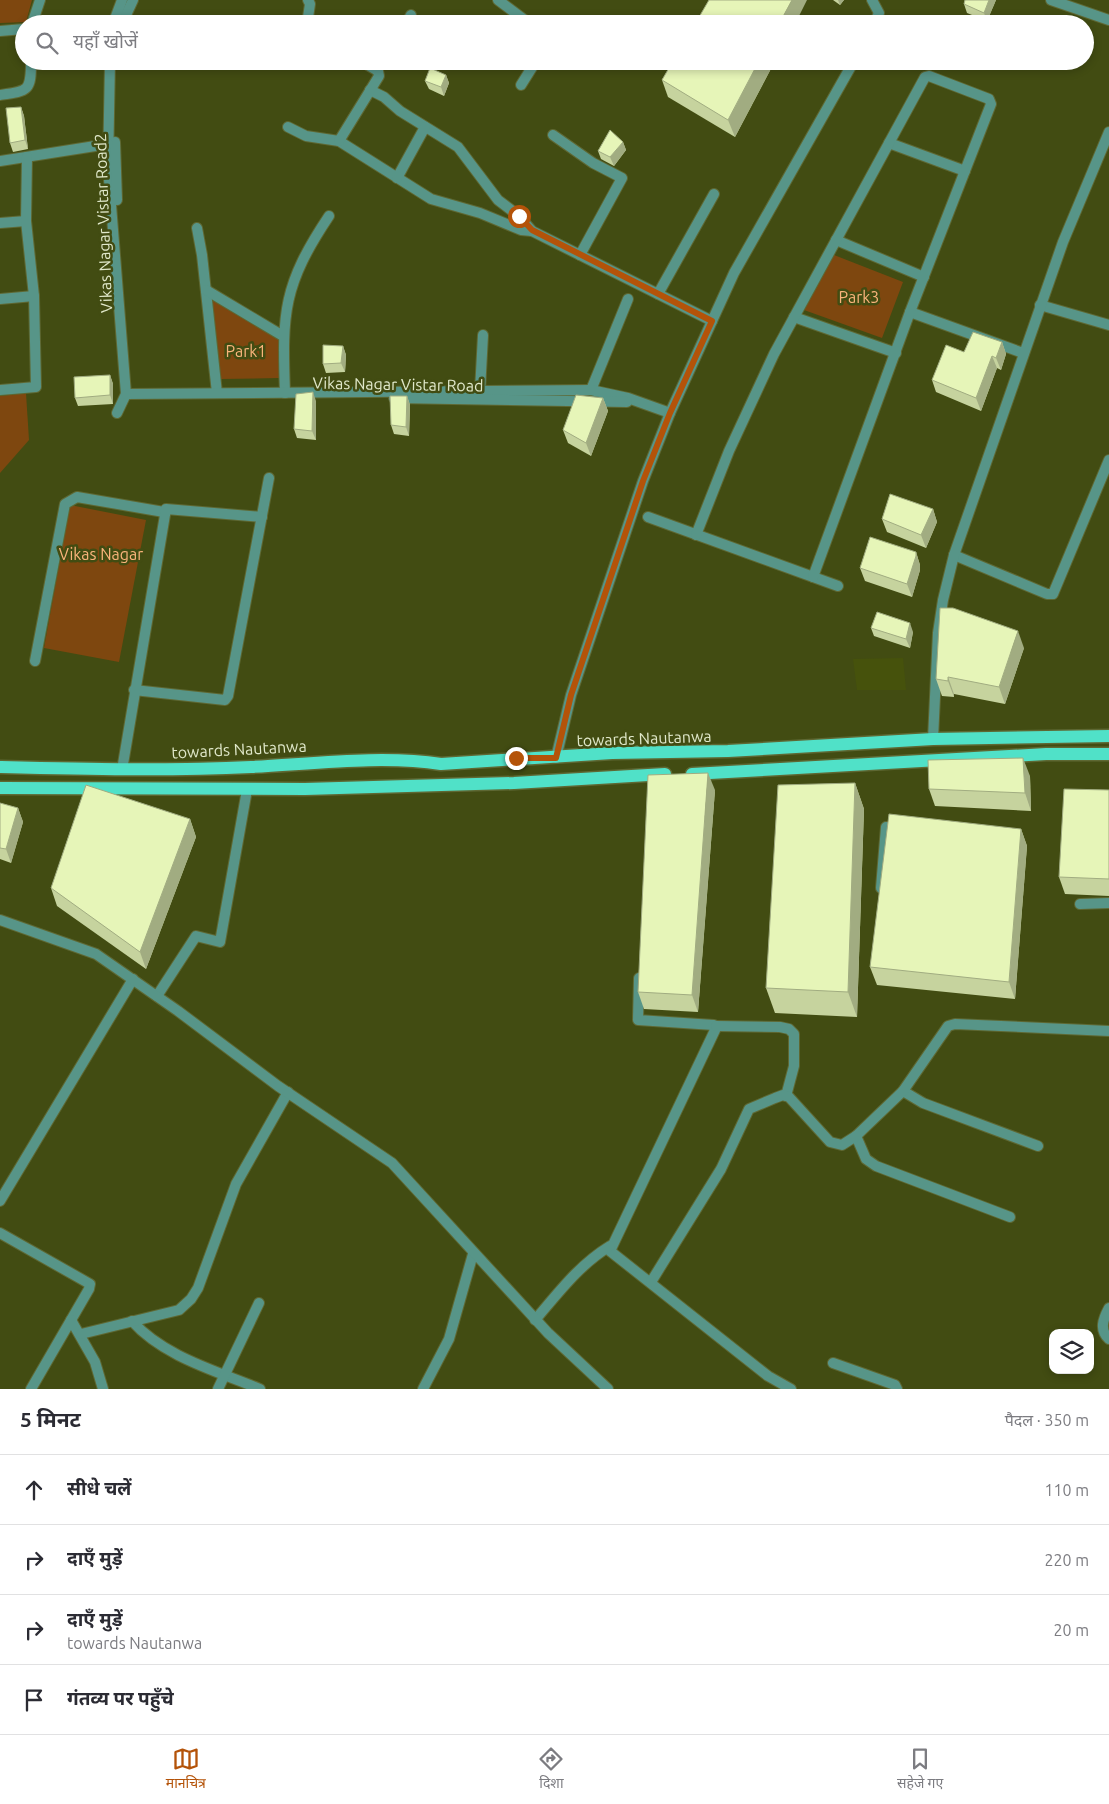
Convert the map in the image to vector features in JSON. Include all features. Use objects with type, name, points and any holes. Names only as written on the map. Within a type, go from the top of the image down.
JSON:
[{"type":"main road","name":"towards Nautanwa","points":[[0,767],[122,770],[252,767],[310,762],[416,762],[441,764],[933,739],[1109,736]]},
{"type":"main road","points":[[0,788],[247,790],[648,780],[727,773],[1046,754],[1109,754]]},
{"type":"street","points":[[35,15],[40,0]]},
{"type":"street","points":[[116,15],[122,0]]},
{"type":"street","points":[[126,15],[133,0]]},
{"type":"street","points":[[308,0],[310,4],[308,15]]},
{"type":"street","points":[[498,0],[518,15]]},
{"type":"street","points":[[872,0],[879,13],[878,15]]},
{"type":"street","points":[[1052,0],[1109,20]]},
{"type":"street","points":[[0,31],[15,30]]},
{"type":"street","points":[[0,95],[23,92],[28,88],[31,70]]},
{"type":"street","points":[[111,70],[108,167],[125,389],[116,414]]},
{"type":"street","name":"Vikas Nagar Vistar Road2","points":[[111,70],[125,389]]},
{"type":"street","points":[[339,141],[379,74],[373,70]]},
{"type":"street","points":[[521,85],[530,70]]},
{"type":"street","points":[[556,758],[571,695],[643,481],[670,413],[734,273],[849,70]]},
{"type":"street","points":[[696,535],[749,407],[794,317],[924,77],[929,76],[991,101],[910,312],[813,577]]},
{"type":"street","points":[[370,90],[384,97],[400,111],[458,147],[498,200],[519,216],[532,230],[712,321]]},
{"type":"street","points":[[288,127],[306,136],[339,141],[431,199],[480,213],[521,230],[532,230]]},
{"type":"street","points":[[397,178],[425,127]]},
{"type":"street","points":[[933,739],[938,633],[943,600],[954,555],[1063,242],[1109,132]]},
{"type":"street","points":[[553,135],[623,180],[580,255]]},
{"type":"street","points":[[889,143],[965,171]]},
{"type":"street","points":[[0,161],[108,144]]},
{"type":"street","points":[[0,390],[36,387],[34,296],[26,221],[27,157]]},
{"type":"street","points":[[658,294],[714,194]]},
{"type":"street","points":[[285,392],[283,336],[286,302],[291,284],[301,262],[329,216]]},
{"type":"street","points":[[0,223],[26,221]]},
{"type":"street","points":[[197,228],[217,393]]},
{"type":"street","points":[[836,240],[924,277]]},
{"type":"street","points":[[206,290],[283,336]]},
{"type":"street","points":[[0,299],[34,296]]},
{"type":"street","points":[[592,390],[628,299]]},
{"type":"street","points":[[1040,305],[1109,325]]},
{"type":"street","points":[[910,312],[1023,353]]},
{"type":"street","points":[[794,317],[896,352]]},
{"type":"street","points":[[480,391],[483,335]]},
{"type":"street","points":[[125,389],[217,393],[592,390],[670,413]]},
{"type":"street","name":"Vikas Nagar Vistar Road","points":[[125,389],[641,403]]},
{"type":"street","points":[[954,555],[1047,594],[1053,594],[1108,462]]},
{"type":"street","points":[[134,690],[226,699],[269,478]]},
{"type":"street","points":[[36,661],[66,504],[77,497],[164,512]]},
{"type":"street","points":[[122,770],[164,512],[168,508],[262,517]]},
{"type":"street","points":[[648,518],[838,586]]},
{"type":"street","points":[[157,996],[196,936],[220,942],[247,790]]},
{"type":"street","points":[[880,899],[886,827]]},
{"type":"street","points":[[1080,904],[1109,903]]},
{"type":"street","points":[[0,920],[96,954],[288,1092],[392,1163],[535,1320],[608,1389]]},
{"type":"street","points":[[639,969],[638,1020],[716,1026],[780,1027],[794,1034],[794,1066],[786,1096]]},
{"type":"street","points":[[0,1201],[133,979]]},
{"type":"street","points":[[786,1096],[830,1142],[842,1145],[856,1136],[903,1092],[944,1030],[955,1024],[1109,1031]]},
{"type":"street","points":[[716,1026],[610,1246],[610,1251],[768,1376],[791,1389]]},
{"type":"street","points":[[81,1334],[179,1310],[192,1300],[236,1184],[288,1092]]},
{"type":"street","points":[[903,1092],[923,1103],[1038,1146]]},
{"type":"street","points":[[651,1282],[722,1169],[749,1109],[768,1100],[786,1096]]},
{"type":"street","points":[[856,1136],[866,1159],[876,1166],[1010,1217]]},
{"type":"street","points":[[0,1233],[89,1283],[89,1289],[31,1389]]},
{"type":"street","points":[[535,1320],[576,1271],[590,1258],[610,1246]]},
{"type":"street","points":[[423,1389],[449,1339],[473,1254]]},
{"type":"street","points":[[218,1389],[259,1303]]},
{"type":"street","points":[[1109,1308],[1102,1325],[1103,1331],[1109,1339]]},
{"type":"street","points":[[71,1320],[81,1334],[94,1362],[103,1389]]},
{"type":"street","points":[[132,1321],[155,1342],[175,1353],[260,1389]]},
{"type":"street","points":[[833,1363],[895,1385],[897,1389]]},
{"type":"shaded area","points":[[903,658],[906,690],[857,690],[853,659]]},
{"type":"green space","points":[[0,0],[32,0],[28,15],[15,15],[15,22],[0,23]]},
{"type":"green space","name":"Park3","points":[[834,255],[903,282],[882,338],[804,310]]},
{"type":"green space","name":"Park1","points":[[211,299],[279,338],[279,378],[221,379]]},
{"type":"green space","points":[[26,393],[29,440],[0,473],[0,396]]},
{"type":"green space","name":"Vikas Nagar","points":[[70,505],[146,520],[119,662],[44,648]]},
{"type":"building","points":[[709,0],[792,0],[784,15],[700,15]]},
{"type":"building","points":[[965,0],[989,0],[984,13],[964,4]]},
{"type":"building","points":[[429,70],[435,70],[446,75],[441,87],[425,81]]},
{"type":"building","points":[[668,70],[754,70],[728,120],[662,80]]},
{"type":"building","points":[[21,107],[25,140],[10,143],[6,108]]},
{"type":"building","points":[[610,130],[623,142],[610,157],[598,151]]},
{"type":"building","points":[[973,332],[1002,342],[996,358],[992,356],[976,398],[932,380],[946,345],[964,352]]},
{"type":"building","points":[[323,345],[343,346],[341,363],[323,364]]},
{"type":"building","points":[[110,375],[110,395],[75,398],[74,377]]},
{"type":"building","points":[[313,392],[312,431],[294,429],[296,394]]},
{"type":"building","points":[[576,395],[603,398],[586,443],[563,430]]},
{"type":"building","points":[[390,396],[407,396],[406,427],[391,425]]},
{"type":"building","points":[[890,494],[933,509],[921,535],[882,519]]},
{"type":"building","points":[[870,537],[916,552],[907,584],[860,568]]},
{"type":"building","points":[[940,608],[953,608],[1018,631],[999,687],[948,677],[948,681],[936,679]]},
{"type":"building","points":[[877,612],[910,623],[906,639],[871,628]]},
{"type":"building","points":[[1023,758],[1025,793],[929,789],[928,760]]},
{"type":"building","points":[[708,773],[692,995],[638,992],[648,775]]},
{"type":"building","points":[[855,783],[848,992],[766,988],[778,785]]},
{"type":"building","points":[[86,785],[190,819],[140,952],[51,888]]},
{"type":"building","points":[[1064,789],[1109,790],[1109,879],[1059,877]]},
{"type":"building","points":[[0,803],[18,808],[6,849],[0,848]]},
{"type":"building","points":[[889,814],[1021,829],[1009,982],[870,967]]},
{"type":"route","points":[[516,758],[556,758],[571,695],[643,481],[670,413],[712,321],[532,230],[519,216]]}]
